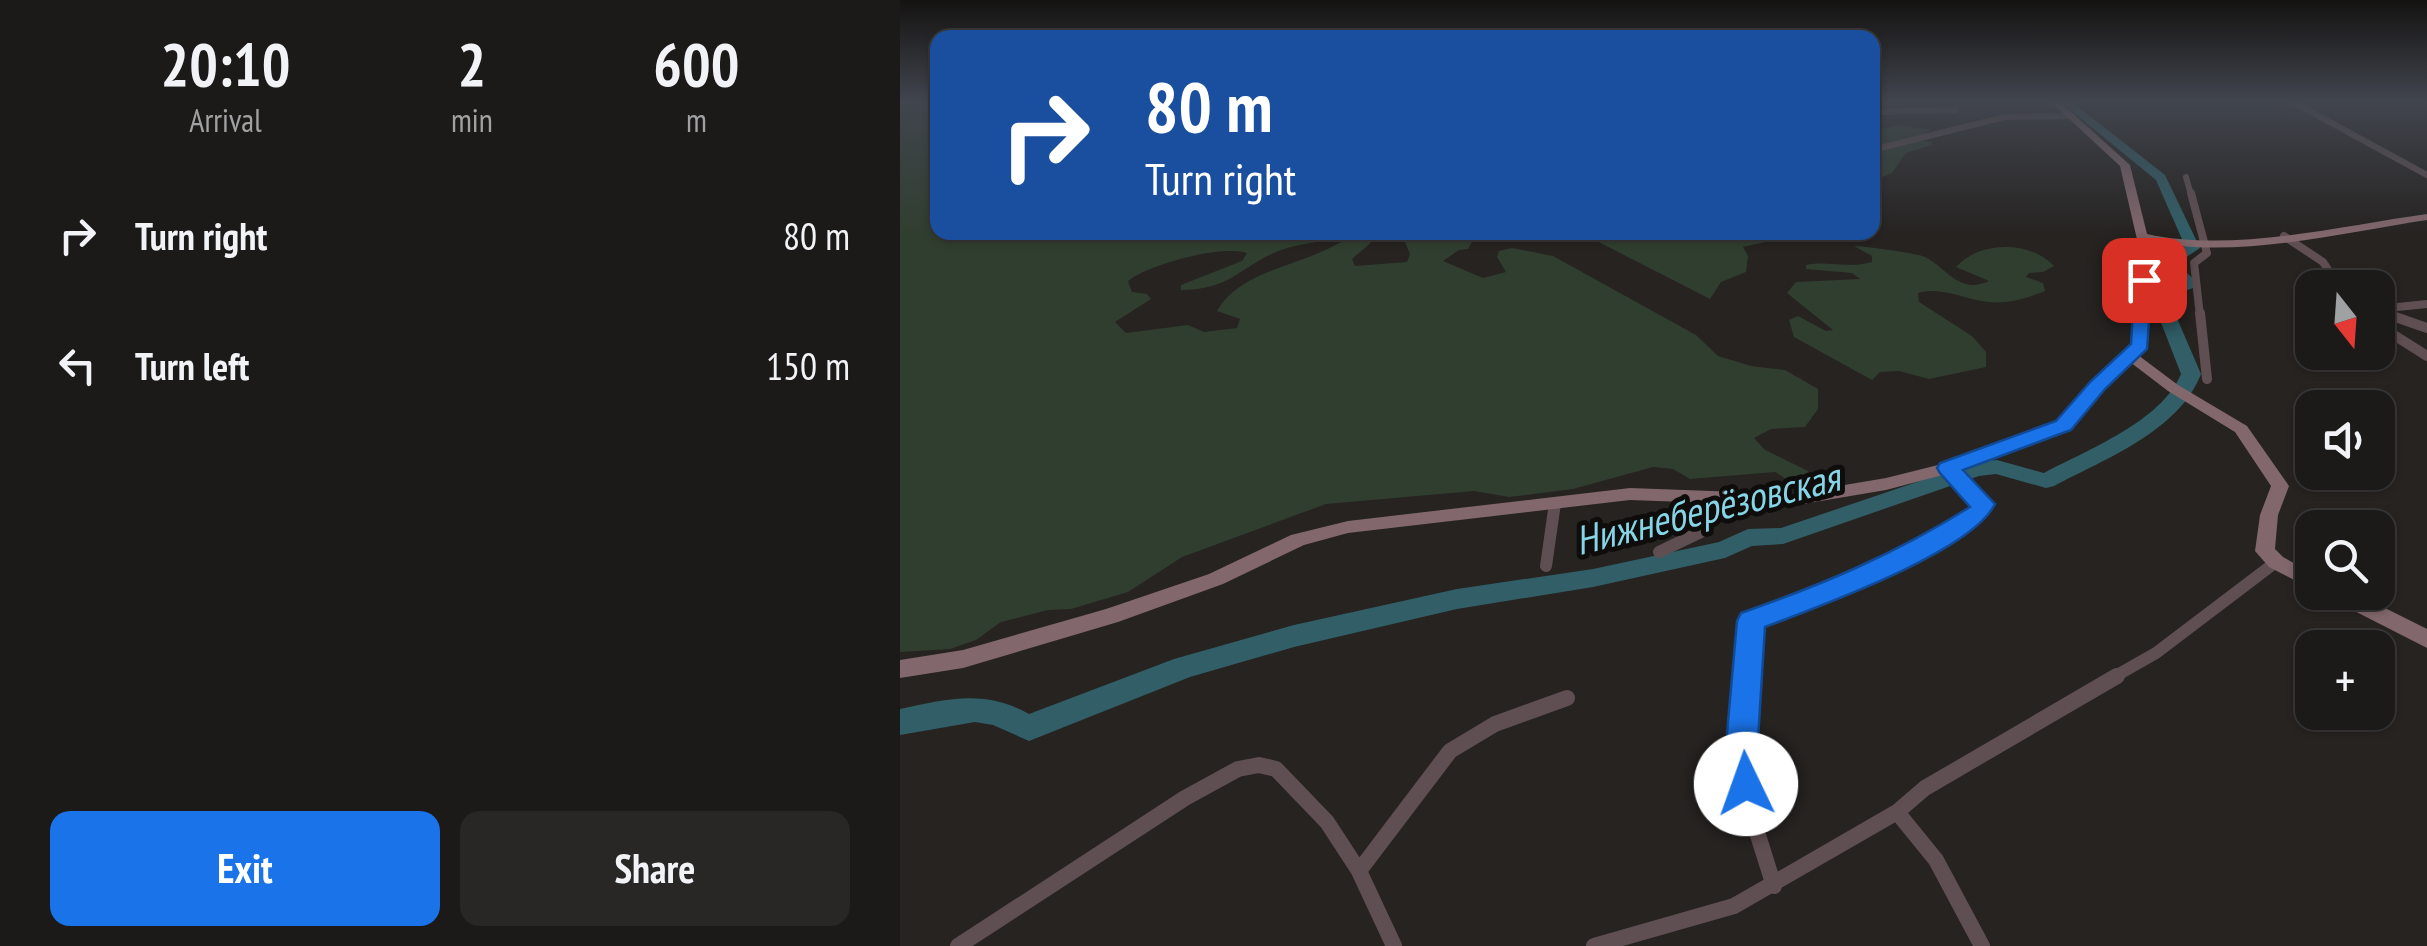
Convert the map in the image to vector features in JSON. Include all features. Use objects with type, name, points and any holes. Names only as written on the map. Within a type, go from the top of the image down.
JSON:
[{"type":"street","points":[[900,669],[963,660],[1142,606],[1325,531],[1655,493],[1725,498],[1821,497],[1948,468],[2064,426],[2128,354],[2140,346],[2143,236],[2125,165],[2105,146]]},
{"type":"street","points":[[2375,146],[2427,175]]},
{"type":"street","points":[[2404,162],[2427,161]]},
{"type":"street","points":[[2186,177],[2207,254],[2194,263],[2207,379]]},
{"type":"street","points":[[2143,236],[2227,246],[2427,217]]},
{"type":"street","points":[[2284,236],[2323,262],[2328,270]]},
{"type":"street","points":[[2395,308],[2427,304]]},
{"type":"street","points":[[2395,317],[2427,328]]},
{"type":"street","points":[[2400,319],[2400,323],[2427,338]]},
{"type":"street","points":[[2395,336],[2427,356]]},
{"type":"street","points":[[2128,354],[2173,388],[2241,429],[2280,486],[2269,515],[2264,551],[2295,573]]},
{"type":"street","points":[[1774,886],[1751,813],[1741,756],[1751,621],[1840,588],[1916,553],[1979,512],[1983,504],[1948,468]]},
{"type":"street","points":[[1659,552],[1705,530],[1725,498]]},
{"type":"street","points":[[1546,566],[1555,504]]},
{"type":"street","points":[[1594,946],[1734,906],[1774,886],[1897,812],[1925,788],[2156,654],[2276,562]]},
{"type":"street","points":[[2370,610],[2427,639]]},
{"type":"street","points":[[1358,871],[1450,751],[1494,724],[1567,698]]},
{"type":"street","points":[[958,946],[1185,798],[1238,769],[1259,764],[1276,769],[1327,822],[1358,871],[1394,946]]},
{"type":"street","points":[[1897,812],[1936,860],[1982,946]]},
{"type":"green space","points":[[900,146],[930,146],[930,240],[1327,240],[1281,250],[1224,282],[1198,289],[1181,290],[1181,285],[1242,261],[1247,253],[1203,254],[1152,268],[1128,281],[1132,292],[1147,294],[1151,299],[1115,322],[1126,333],[1188,325],[1204,332],[1237,328],[1240,319],[1217,311],[1236,289],[1346,240],[1374,240],[1352,259],[1355,266],[1407,262],[1410,254],[1404,240],[1468,240],[1472,242],[1468,249],[1443,261],[1483,278],[1506,272],[1497,257],[1499,251],[1512,248],[1553,256],[1696,335],[1718,356],[1751,366],[1785,370],[1818,389],[1818,409],[1805,427],[1771,429],[1754,438],[1765,450],[1808,471],[1812,479],[1807,482],[1786,479],[1775,472],[1690,479],[1673,469],[1653,467],[1573,489],[1509,497],[1474,491],[1326,504],[1182,557],[1128,592],[1071,609],[1048,610],[1001,622],[976,640],[950,649],[900,652]]},
{"type":"green space","points":[[1880,146],[1928,146],[1906,153],[1892,173],[1880,178]]},
{"type":"green space","points":[[1595,240],[1774,240],[1743,247],[1748,256],[1746,272],[1721,282],[1710,299]]},
{"type":"green space","points":[[1854,246],[1925,257],[1969,285],[1989,281],[1956,267],[1966,258],[1991,248],[2019,248],[2054,266],[2029,273],[2026,277],[2043,283],[2045,291],[2018,300],[1989,302],[1945,292],[1918,293],[1919,302],[1972,336],[1986,352],[1986,367],[1929,379],[1899,371],[1880,372],[1872,380],[1794,337],[1789,320],[1798,316],[1826,331],[1833,330],[1787,293],[1796,282],[1860,279],[1852,273],[1806,269],[1806,265],[1814,264],[1872,262],[1872,256]]},
{"type":"waterway","name":"Нижнеберёзовская","points":[[900,722],[975,709],[999,714],[1029,728],[1184,667],[1294,636],[1457,599],[1593,578],[1725,549],[1748,538],[1783,536],[1976,469],[1997,467],[2046,481],[2131,436],[2183,394],[2191,374],[2161,302],[2171,290],[2193,285],[2166,264],[2193,248],[2161,178],[2121,146]]},
{"type":"route","points":[[1746,784],[1741,756],[1751,621],[1840,588],[1916,553],[1979,512],[1983,504],[1948,468],[2064,426],[2098,385],[2140,346],[2144,280]]}]
